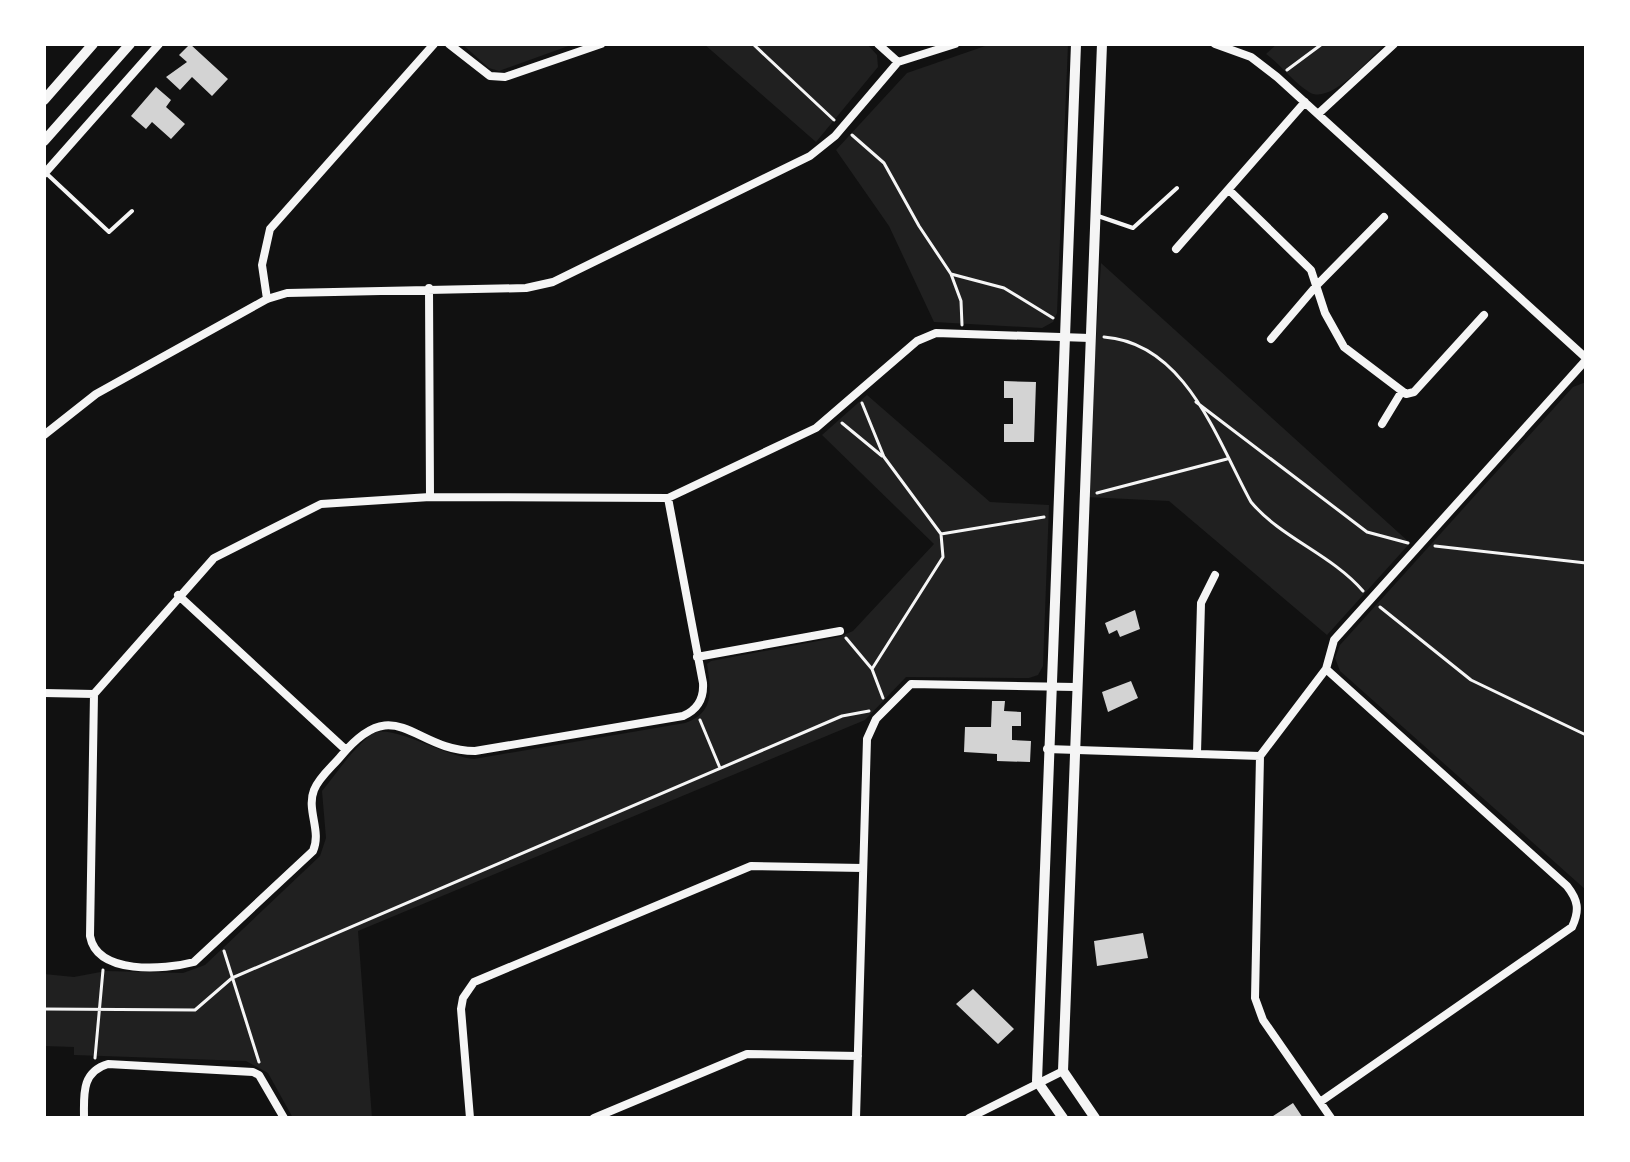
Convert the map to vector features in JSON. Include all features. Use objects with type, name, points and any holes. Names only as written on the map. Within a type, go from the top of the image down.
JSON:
[{"type":"street","points":[[44,100],[93,44]]},
{"type":"street","points":[[44,141],[130,44]]},
{"type":"street","points":[[44,173],[159,44]]},
{"type":"street","points":[[267,299],[262,265],[270,229],[434,44]]},
{"type":"street","points":[[449,44],[490,76],[505,77],[601,44]]},
{"type":"street","points":[[878,44],[898,62]]},
{"type":"street","points":[[45,431],[96,394],[267,299],[303,291],[526,288],[553,282],[810,156],[843,127],[898,62],[955,44]]},
{"type":"street","points":[[1063,1118],[1037,1081],[1049,688],[1067,337],[1076,44]]},
{"type":"street","points":[[1095,1118],[1063,1071],[1075,687],[1102,44]]},
{"type":"street","points":[[1215,44],[1251,57],[1277,77],[1586,359],[1334,640],[1326,669],[1260,756],[1255,998],[1263,1020],[1331,1118]]},
{"type":"street","points":[[1318,114],[1394,44]]},
{"type":"street","points":[[1176,249],[1305,102]]},
{"type":"street","points":[[1229,190],[1311,270],[1325,313],[1344,347],[1402,391],[1414,392],[1484,315]]},
{"type":"street","points":[[1271,339],[1317,285],[1384,217]]},
{"type":"street","points":[[429,288],[430,497]]},
{"type":"street","points":[[668,498],[703,688],[695,709],[683,716],[475,751],[459,750],[400,727],[381,724],[364,732],[314,790],[312,805],[317,835],[313,851],[201,958],[183,965],[104,960],[94,950],[90,936],[94,694],[178,595],[214,558],[321,504],[430,497],[668,498],[802,435],[833,415],[917,341],[936,333],[1090,338]]},
{"type":"street","points":[[1382,424],[1402,391]]},
{"type":"street","points":[[1197,753],[1201,603],[1215,575]]},
{"type":"street","points":[[178,595],[346,750]]},
{"type":"street","points":[[697,657],[840,631]]},
{"type":"street","points":[[1320,1102],[1572,927],[1578,911],[1576,897],[1567,886],[1326,669]]},
{"type":"street","points":[[856,1118],[867,739],[871,727],[905,688],[923,682],[1075,687]]},
{"type":"street","points":[[44,693],[94,694]]},
{"type":"street","points":[[1047,749],[1260,756]]},
{"type":"street","points":[[470,1118],[461,1009],[463,998],[474,982],[751,866],[863,868]]},
{"type":"street","points":[[594,1118],[747,1054],[858,1056]]},
{"type":"street","points":[[84,1118],[86,1082],[94,1070],[108,1064],[120,1064],[247,1071],[259,1075],[284,1118]]},
{"type":"street","points":[[969,1118],[1037,1081],[1063,1071]]},
{"type":"lane","points":[[44,173],[109,232],[132,211]]},
{"type":"lane","points":[[1096,214],[1133,228],[1177,188]]},
{"type":"path","points":[[753,44],[884,163],[919,226],[951,274],[961,301],[962,332]]},
{"type":"path","points":[[1277,77],[1322,44]]},
{"type":"path","points":[[951,274],[1004,288],[1029,301],[1052,317],[1067,337]]},
{"type":"path","points":[[1090,338],[1127,339],[1144,347],[1181,378],[1251,502],[1264,517],[1352,578],[1371,601],[1471,680],[1586,735]]},
{"type":"path","points":[[858,392],[884,457]]},
{"type":"path","points":[[1195,401],[1367,532],[1421,546],[1586,563]]},
{"type":"path","points":[[833,415],[884,457],[941,534],[943,557],[872,669]]},
{"type":"path","points":[[44,1009],[195,1010],[232,978],[842,716],[887,707],[872,669],[840,631]]},
{"type":"path","points":[[695,709],[720,768]]},
{"type":"path","points":[[221,940],[260,1063],[259,1075]]},
{"type":"path","points":[[94,1070],[104,960]]},
{"type":"shaded area","points":[[462,44],[574,44],[499,71],[489,68]]},
{"type":"shaded area","points":[[704,44],[867,44],[877,55],[878,67],[816,142]]},
{"type":"shaded area","points":[[991,44],[1068,44],[1057,313],[1053,322],[1042,328],[934,322],[889,226],[836,150],[907,73]]},
{"type":"shaded area","points":[[1277,44],[1385,44],[1338,87],[1318,95],[1303,88],[1266,54]]},
{"type":"shaded area","points":[[1101,263],[1410,543],[1327,635],[1169,501],[1086,497]]},
{"type":"shaded area","points":[[1586,382],[1586,890],[1340,671],[1335,658],[1340,645],[1573,387]]},
{"type":"shaded area","points":[[867,395],[990,502],[1049,505],[1043,666],[1038,675],[1029,678],[906,677],[865,720],[358,931],[372,1118],[293,1118],[268,1073],[246,1061],[74,1055],[74,1047],[44,1046],[44,974],[74,977],[106,971],[183,973],[205,965],[320,856],[326,838],[322,791],[352,753],[372,734],[380,732],[405,736],[474,759],[685,723],[702,713],[709,700],[707,664],[711,661],[839,637],[853,631],[934,544],[822,435]]},
{"type":"building","points":[[190,44],[228,79],[212,96],[192,77],[180,90],[166,77],[187,62],[179,55]]},
{"type":"building","points":[[156,87],[171,100],[166,107],[185,124],[171,139],[152,122],[146,129],[131,116]]},
{"type":"building","points":[[1004,381],[1036,382],[1034,442],[1004,442],[1004,424],[1013,424],[1013,398],[1004,398]]},
{"type":"building","points":[[1135,610],[1140,629],[1120,637],[1117,630],[1109,634],[1105,623]]},
{"type":"building","points":[[1131,681],[1138,698],[1108,712],[1102,692]]},
{"type":"building","points":[[992,701],[1005,701],[1004,711],[1021,712],[1021,726],[1012,726],[1012,740],[1031,741],[1030,762],[997,761],[997,754],[964,752],[965,727],[991,727]]},
{"type":"building","points":[[1143,933],[1148,958],[1097,966],[1094,941]]},
{"type":"building","points":[[973,989],[1014,1029],[998,1044],[956,1004]]},
{"type":"building","points":[[1293,1103],[1303,1118],[1270,1118]]}]
